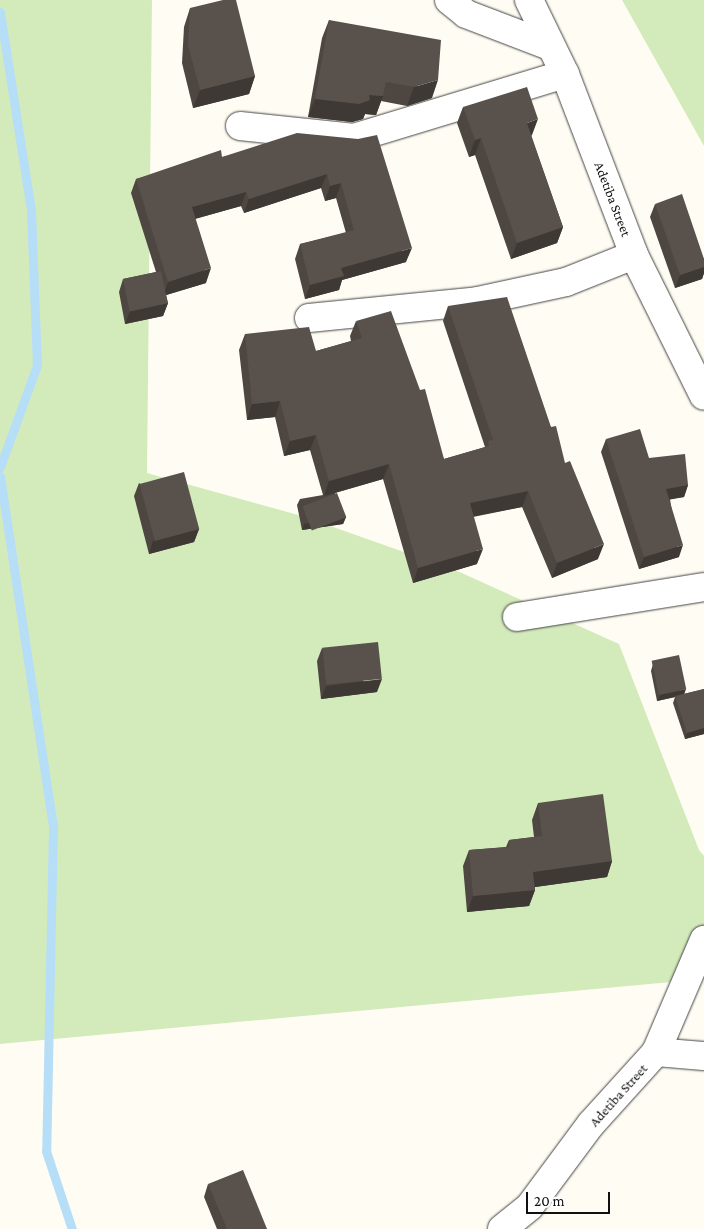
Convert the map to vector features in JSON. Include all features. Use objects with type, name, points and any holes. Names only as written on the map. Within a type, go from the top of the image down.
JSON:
[{"type":"street","points":[[449,0],[466,14],[550,46]]},
{"type":"street","name":"Adetiba Street","points":[[529,0],[565,74],[634,255],[704,396]]},
{"type":"street","points":[[240,126],[354,138],[565,74]]},
{"type":"street","points":[[309,318],[478,301],[566,282],[634,255]]},
{"type":"street","points":[[517,617],[704,587]]},
{"type":"street","name":"Adetiba Street","points":[[502,1229],[530,1206],[591,1124],[656,1052],[704,940]]},
{"type":"street","points":[[656,1052],[704,1056]]},
{"type":"green space","points":[[0,0],[152,0],[147,473],[302,516],[455,570],[619,644],[699,850],[704,856],[704,979],[0,1044]]},
{"type":"green space","points":[[622,0],[704,0],[704,146]]},
{"type":"building","points":[[223,0],[236,0],[255,76],[200,90],[188,45],[190,8]]},
{"type":"building","points":[[329,20],[441,40],[438,80],[414,87],[386,82],[383,96],[369,95],[370,100],[359,104],[315,99]]},
{"type":"building","points":[[527,87],[538,119],[527,123],[563,227],[517,243],[481,138],[475,140],[463,107]]},
{"type":"building","points":[[297,133],[358,139],[377,135],[412,248],[341,268],[344,276],[310,285],[300,244],[354,230],[341,183],[330,186],[327,174],[249,199],[246,192],[192,207],[211,268],[168,282],[136,179],[221,150],[222,157]]},
{"type":"building","points":[[682,194],[704,259],[704,267],[680,275],[655,204]]},
{"type":"building","points":[[161,271],[168,303],[130,311],[123,279]]},
{"type":"building","points":[[507,297],[551,427],[556,426],[565,463],[570,461],[604,544],[557,563],[528,491],[470,503],[483,549],[418,568],[389,464],[329,481],[316,435],[290,441],[280,401],[252,404],[245,334],[309,327],[316,351],[362,338],[356,321],[391,311],[420,390],[425,389],[444,459],[489,446],[488,441],[493,440],[448,306]]},
{"type":"building","points":[[640,429],[649,458],[685,454],[688,485],[666,489],[683,545],[644,557],[606,439]]},
{"type":"building","points":[[184,472],[199,529],[155,541],[140,484]]},
{"type":"building","points":[[337,493],[346,517],[312,531],[302,506]]},
{"type":"building","points":[[378,642],[382,679],[326,685],[322,648]]},
{"type":"building","points":[[679,655],[686,689],[659,695],[652,661]]},
{"type":"building","points":[[704,689],[704,728],[687,733],[675,696]]},
{"type":"building","points":[[603,794],[612,861],[533,872],[535,890],[473,896],[469,850],[509,847],[509,840],[542,836],[538,803]]},
{"type":"building","points":[[243,1170],[267,1229],[227,1229],[208,1184]]},
{"type":"waterway","points":[[0,12],[31,210],[37,365],[0,467]]},
{"type":"waterway","points":[[0,476],[53,827],[46,1151],[72,1229]]}]
